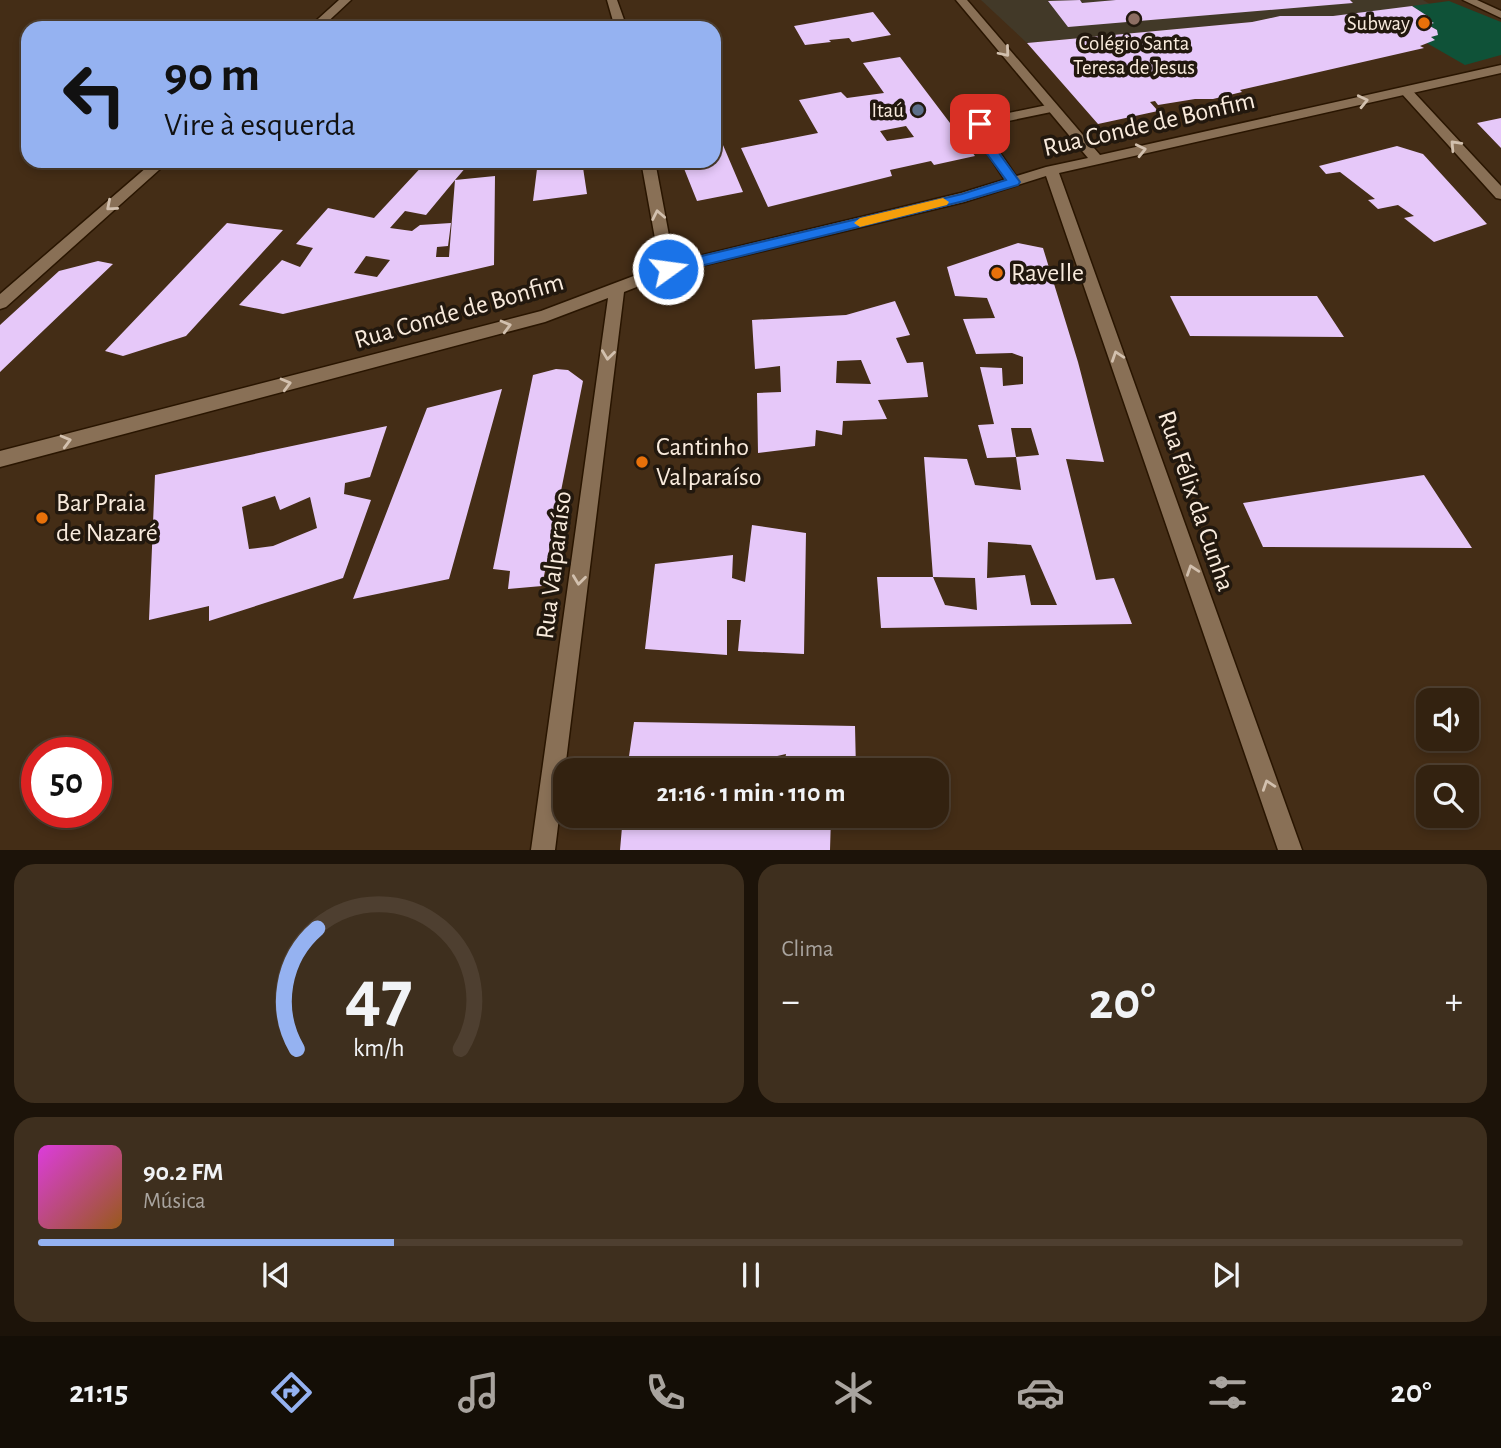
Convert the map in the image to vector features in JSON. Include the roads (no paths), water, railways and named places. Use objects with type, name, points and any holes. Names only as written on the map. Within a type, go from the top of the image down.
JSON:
[{"type":"street","points":[[322,21],[346,0]]},
{"type":"street","points":[[612,0],[619,21]]},
{"type":"street","points":[[961,0],[1097,160]]},
{"type":"street","points":[[1468,0],[1501,15]]},
{"type":"street","name":"Rua Conde de Bonfim","points":[[0,459],[545,316],[668,269],[964,197],[1051,170],[1501,68]]},
{"type":"street","points":[[1406,91],[1501,195]]},
{"type":"street","points":[[1013,182],[977,128],[985,122],[1052,108]]},
{"type":"street","points":[[0,303],[154,168]]},
{"type":"street","points":[[649,168],[668,269]]},
{"type":"street","name":"Rua Félix da Cunha","points":[[1051,170],[1290,849]]},
{"type":"street","name":"Rua Valparaíso","points":[[543,849],[617,287]]},
{"type":"place","name":"Colégio Santa Teresa de Jesus","points":[[1134,19]]},
{"type":"place","name":"Subway","points":[[1424,23]]},
{"type":"place","name":"Itaú","points":[[918,110]]},
{"type":"place","name":"Ravelle","points":[[997,273]]},
{"type":"place","name":"Cantinho Valparaíso","points":[[642,462]]},
{"type":"place","name":"Bar Praia de Nazaré","points":[[42,518]]}]
